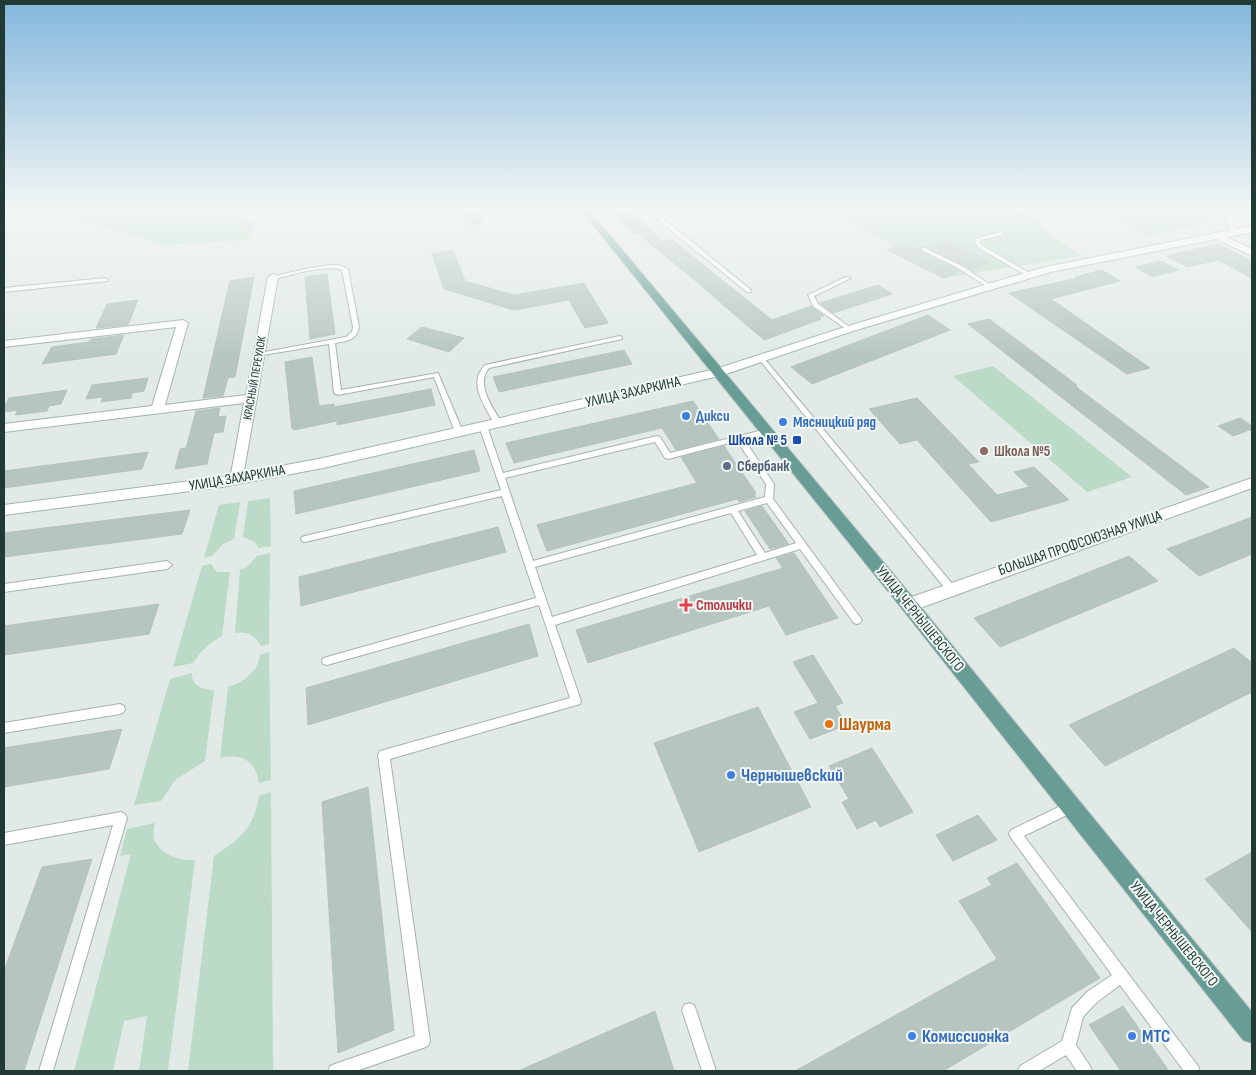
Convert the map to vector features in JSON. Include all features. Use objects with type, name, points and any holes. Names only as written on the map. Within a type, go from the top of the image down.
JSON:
[{"type":"main road","name":"УЛИЦА ЧЕРНЫШЕВСКОГО","points":[[628,260],[1252,1031]]},
{"type":"street","name":"УЛИЦА ЗАХАРКИНА","points":[[4,510],[237,479],[323,463],[459,432],[719,372],[849,329],[1028,275],[1092,260]]},
{"type":"street","name":"КРАСНЫЙ ПЕРЕУЛОК","points":[[237,479],[273,278]]},
{"type":"street","points":[[4,344],[183,322],[157,410]]},
{"type":"street","points":[[4,428],[252,398]]},
{"type":"street","name":"БОЛЬШАЯ ПРОФСОЮЗНАЯ УЛИЦА","points":[[909,605],[1252,483]]},
{"type":"lane","points":[[710,260],[749,292]]},
{"type":"lane","points":[[947,260],[990,287]]},
{"type":"lane","points":[[1003,260],[1028,275]]},
{"type":"lane","points":[[259,355],[348,339],[355,333],[345,269],[337,266],[328,267],[273,278]]},
{"type":"lane","points":[[848,278],[811,295],[815,305],[849,329]]},
{"type":"lane","points":[[4,290],[105,280]]},
{"type":"lane","points":[[498,423],[478,380],[481,370],[487,366],[620,338]]},
{"type":"lane","points":[[332,342],[338,393],[436,374],[459,432]]},
{"type":"lane","points":[[761,358],[951,589]]},
{"type":"lane","points":[[335,1071],[423,1041],[384,755],[576,700],[483,426]]},
{"type":"lane","points":[[500,476],[657,439],[668,456],[767,431]]},
{"type":"lane","points":[[739,438],[770,484],[769,499],[857,620]]},
{"type":"lane","points":[[305,539],[505,492]]},
{"type":"lane","points":[[530,565],[769,499]]},
{"type":"lane","points":[[732,509],[764,557]]},
{"type":"lane","points":[[550,622],[802,545]]},
{"type":"lane","points":[[4,588],[167,565]]},
{"type":"lane","points":[[328,661],[542,600]]},
{"type":"lane","points":[[4,728],[120,709]]},
{"type":"lane","points":[[1072,807],[1015,834],[1193,1071]]},
{"type":"lane","points":[[4,839],[121,818],[46,1071]]},
{"type":"lane","points":[[1025,1071],[1068,1046],[1077,1014],[1092,997],[1122,976]]},
{"type":"lane","points":[[689,1010],[710,1071]]},
{"type":"lane","points":[[1068,1046],[1085,1071]]},
{"type":"green space","points":[[916,260],[1055,260],[944,278]]},
{"type":"green space","points":[[993,366],[1132,477],[1087,492],[953,376]]},
{"type":"green space","points":[[270,498],[271,546],[258,548],[255,542],[243,537],[248,501]]},
{"type":"green space","points":[[240,502],[234,539],[223,544],[212,556],[204,558],[219,505]]},
{"type":"green space","points":[[270,553],[269,644],[261,646],[251,635],[235,633],[240,570],[247,567],[257,556]]},
{"type":"green space","points":[[211,564],[217,572],[230,572],[222,636],[206,647],[193,663],[173,667],[202,566]]},
{"type":"green space","points":[[269,652],[271,780],[259,783],[254,769],[247,760],[235,757],[220,758],[228,687],[249,676],[259,661],[260,655]]},
{"type":"green space","points":[[192,673],[193,681],[198,686],[214,690],[205,761],[175,780],[161,801],[134,805],[170,679]]},
{"type":"green space","points":[[271,792],[273,1071],[188,1071],[214,856],[239,838],[253,817],[259,796]]},
{"type":"green space","points":[[155,823],[154,839],[161,849],[177,858],[195,860],[168,1071],[139,1071],[147,1016],[124,1021],[113,1071],[74,1071],[131,854],[120,856],[127,829]]},
{"type":"building","points":[[434,260],[457,260],[465,281],[514,295],[584,283],[608,323],[585,328],[569,300],[514,310],[444,289]]},
{"type":"building","points":[[670,260],[697,260],[772,320],[811,306],[824,316],[819,317],[821,319],[764,340]]},
{"type":"building","points":[[908,260],[937,260],[960,271],[944,278]]},
{"type":"building","points":[[953,260],[986,260],[990,262],[971,269]]},
{"type":"building","points":[[1174,260],[1217,260],[1188,267]]},
{"type":"building","points":[[1218,260],[1252,261],[1252,278]]},
{"type":"building","points":[[1161,261],[1179,270],[1152,277],[1135,267]]},
{"type":"building","points":[[1102,270],[1120,281],[1051,299],[1150,368],[1127,374],[1009,293],[1078,278],[1075,277]]},
{"type":"building","points":[[327,274],[335,334],[310,339],[305,277]]},
{"type":"building","points":[[254,277],[235,377],[228,378],[223,396],[203,398],[230,281]]},
{"type":"building","points":[[878,285],[892,294],[833,313],[820,303]]},
{"type":"building","points":[[138,300],[128,325],[96,328],[107,304]]},
{"type":"building","points":[[928,315],[950,330],[812,384],[791,367]]},
{"type":"building","points":[[989,319],[1209,487],[1186,495],[968,324]]},
{"type":"building","points":[[422,327],[464,338],[449,352],[407,339]]},
{"type":"building","points":[[124,335],[116,354],[42,364],[52,347]]},
{"type":"building","points":[[624,350],[632,364],[499,392],[493,377]]},
{"type":"building","points":[[312,357],[319,406],[334,404],[334,407],[431,389],[435,405],[337,425],[337,421],[294,430],[294,428],[292,429],[285,362]]},
{"type":"building","points":[[148,378],[144,391],[132,393],[131,398],[101,402],[103,397],[86,399],[92,385]]},
{"type":"building","points":[[67,390],[61,404],[49,406],[47,411],[15,415],[18,410],[4,412],[9,398]]},
{"type":"building","points":[[917,398],[979,462],[968,464],[997,495],[1029,487],[1014,472],[1034,467],[1069,500],[991,522],[917,440],[900,444],[869,409]]},
{"type":"building","points":[[693,401],[719,439],[676,450],[662,428],[514,463],[506,443]]},
{"type":"building","points":[[220,408],[218,417],[226,416],[223,432],[214,433],[207,464],[175,469],[180,449],[186,448],[196,411]]},
{"type":"building","points":[[1240,418],[1252,426],[1252,429],[1233,436],[1218,426]]},
{"type":"building","points":[[724,446],[756,493],[754,494],[756,497],[739,502],[737,499],[547,551],[537,525],[697,483],[681,457]]},
{"type":"building","points":[[474,450],[480,471],[296,514],[294,491]]},
{"type":"building","points":[[148,452],[142,469],[4,488],[4,471]]},
{"type":"building","points":[[762,506],[788,544],[770,549],[745,511]]},
{"type":"building","points":[[190,510],[182,534],[4,557],[4,533]]},
{"type":"building","points":[[1252,517],[1252,554],[1199,576],[1167,549]]},
{"type":"building","points":[[498,527],[506,552],[301,606],[299,577]]},
{"type":"building","points":[[794,553],[838,618],[786,635],[769,606],[588,663],[576,630],[783,568],[776,558]]},
{"type":"building","points":[[1129,556],[1158,581],[1000,647],[974,618]]},
{"type":"building","points":[[159,604],[149,634],[4,655],[4,626]]},
{"type":"building","points":[[529,624],[538,656],[308,725],[306,688]]},
{"type":"building","points":[[1234,648],[1252,663],[1252,692],[1105,766],[1069,725]]},
{"type":"building","points":[[813,655],[843,703],[835,706],[847,725],[810,739],[794,712],[818,703],[793,662]]},
{"type":"building","name":"Чернышевский","points":[[758,707],[811,807],[699,852],[654,743]]},
{"type":"building","points":[[122,729],[109,769],[4,787],[4,748]]},
{"type":"building","points":[[872,748],[913,812],[880,827],[876,820],[857,829],[842,802],[849,799],[829,766]]},
{"type":"building","points":[[368,787],[394,1030],[338,1053],[322,802]]},
{"type":"building","points":[[978,815],[997,840],[953,861],[936,835]]},
{"type":"building","points":[[1252,852],[1252,932],[1205,879]]},
{"type":"building","points":[[92,859],[24,1071],[4,1071],[4,971],[42,867]]},
{"type":"building","points":[[1017,863],[1100,978],[943,1071],[795,1071],[997,959],[959,901],[992,885],[987,878]]},
{"type":"building","points":[[1123,1006],[1169,1071],[1121,1071],[1089,1025]]},
{"type":"building","points":[[655,1011],[674,1071],[518,1071]]},
{"type":"place","name":"Дикси","points":[[686,416]]},
{"type":"place","name":"Мясницкий ряд","points":[[783,422]]},
{"type":"place","name":"Школа № 5","points":[[797,440]]},
{"type":"place","name":"Школа №5","points":[[984,451]]},
{"type":"place","name":"Сбербанк","points":[[727,466]]},
{"type":"place","name":"Столички","points":[[686,605]]},
{"type":"place","name":"Шаурма","points":[[829,724]]},
{"type":"place","name":"Чернышевский","points":[[731,775]]},
{"type":"place","name":"Комиссионка","points":[[912,1036]]},
{"type":"place","name":"МТС","points":[[1132,1036]]}]
